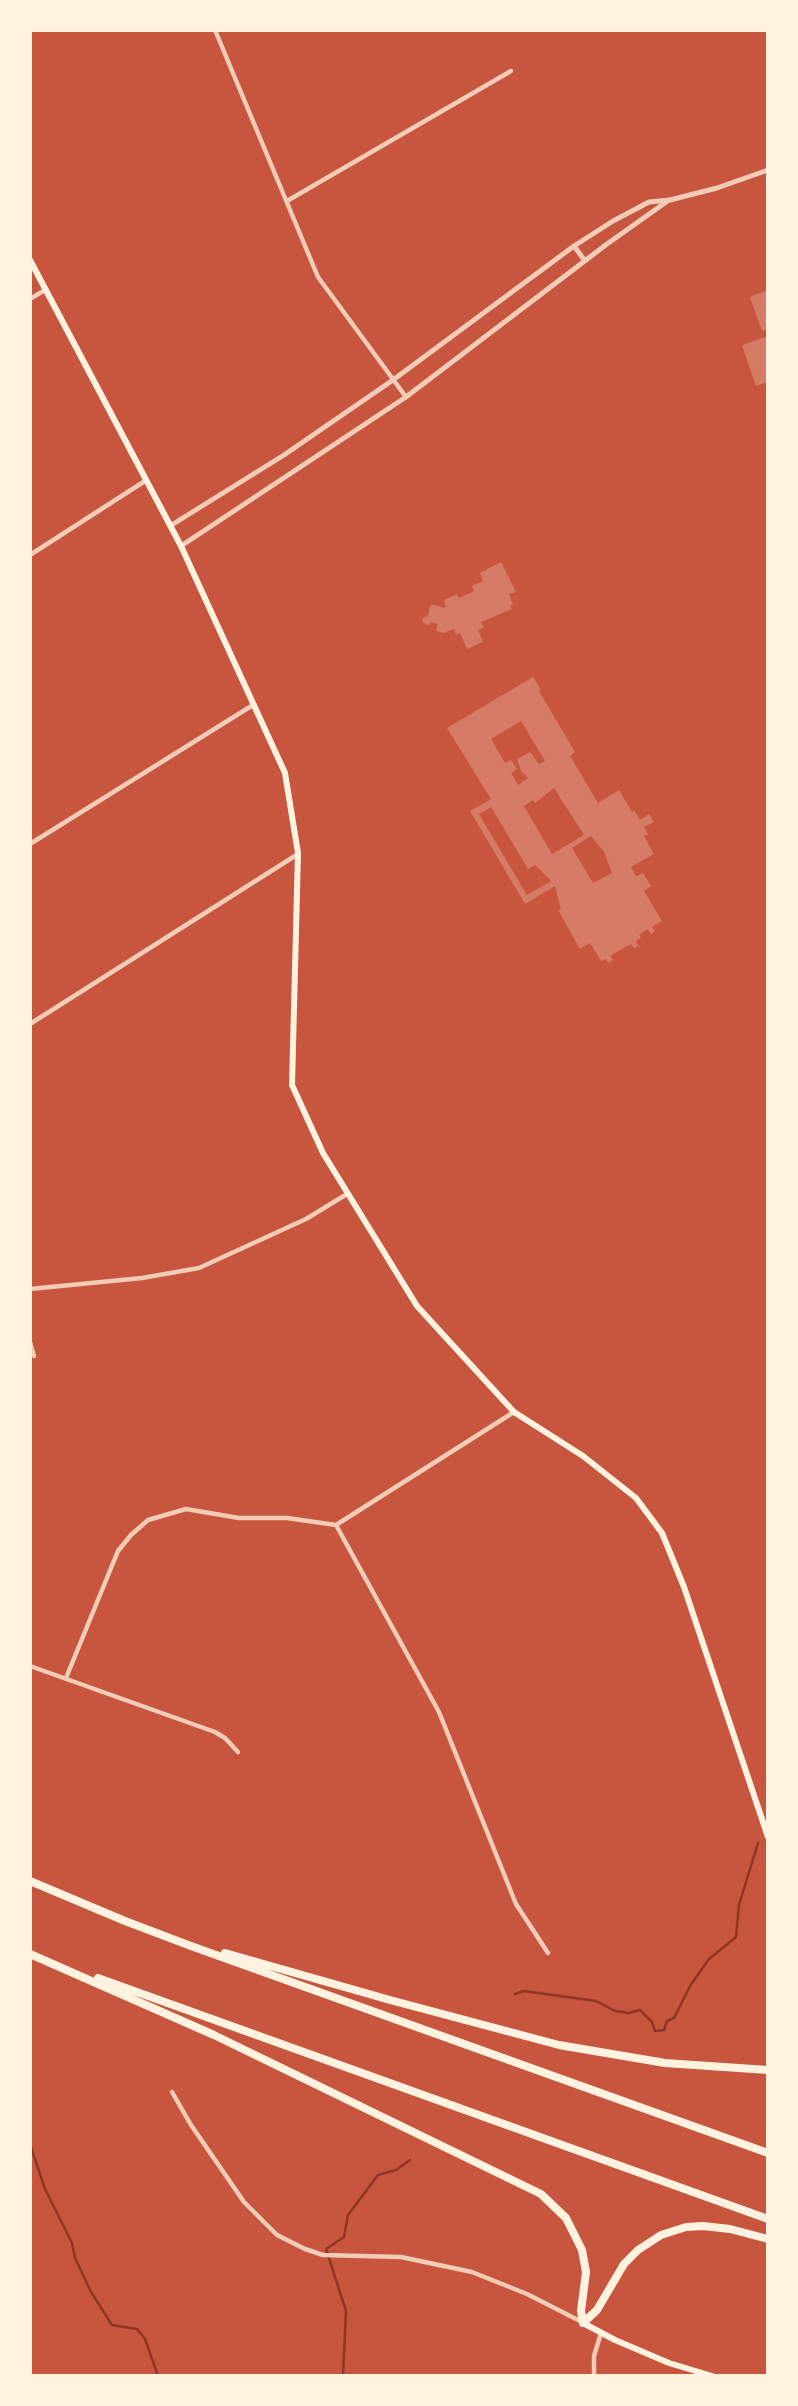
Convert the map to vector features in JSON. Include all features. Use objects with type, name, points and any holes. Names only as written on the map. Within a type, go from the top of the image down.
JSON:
[{"type":"highway","points":[[30,1881],[158,1934],[768,2153]]},
{"type":"highway","points":[[158,1934],[559,2045],[665,2063],[768,2070]]},
{"type":"highway","points":[[30,1954],[768,2219]]},
{"type":"highway","points":[[30,1954],[214,2035],[541,2194],[566,2218],[582,2250],[586,2272],[581,2311],[583,2323]]},
{"type":"highway","points":[[583,2323],[597,2310],[624,2264],[638,2250],[661,2235],[686,2227],[703,2226],[730,2229],[768,2239]]},
{"type":"main road","points":[[30,260],[181,546],[285,773],[299,853],[292,1085],[323,1153],[416,1306],[514,1412],[583,1456],[636,1498],[662,1533],[684,1587],[768,1833]]},
{"type":"main road","points":[[583,2323],[669,2363],[712,2376]]},
{"type":"street","points":[[215,30],[318,277],[406,397]]},
{"type":"street","points":[[287,201],[511,71]]},
{"type":"street","points":[[170,526],[284,456],[394,380],[574,246],[649,202],[670,200],[717,188],[768,170]]},
{"type":"street","points":[[181,546],[406,397],[670,200]]},
{"type":"street","points":[[574,246],[585,261]]},
{"type":"street","points":[[30,299],[45,290]]},
{"type":"street","points":[[30,555],[145,481]]},
{"type":"street","points":[[30,844],[253,705]]},
{"type":"street","points":[[30,1024],[299,853]]},
{"type":"street","points":[[30,1289],[142,1278],[199,1268],[294,1225],[347,1194]]},
{"type":"street","points":[[30,1342],[34,1356]]},
{"type":"street","points":[[66,1678],[118,1551],[148,1520],[186,1508],[239,1518],[287,1518],[336,1525],[514,1412]]},
{"type":"street","points":[[336,1525],[439,1712],[516,1904],[548,1953]]},
{"type":"street","points":[[30,1666],[215,1732],[238,1752]]},
{"type":"street","points":[[172,2092],[191,2126],[244,2202],[277,2235],[323,2255],[401,2257],[453,2267],[493,2279],[583,2323]]},
{"type":"street","points":[[594,2376],[594,2356],[601,2333]]},
{"type":"building","points":[[768,290],[768,329],[762,331],[750,297]]},
{"type":"building","points":[[765,337],[768,343],[768,382],[756,386],[742,345]]},
{"type":"building","points":[[501,562],[516,592],[509,594],[512,609],[481,622],[484,627],[478,630],[483,642],[467,649],[460,633],[456,635],[454,629],[443,633],[436,631],[438,624],[423,623],[422,619],[428,615],[431,604],[446,608],[444,600],[457,594],[459,598],[474,591],[472,586],[483,581],[480,573]]},
{"type":"building","points":[[533,677],[575,752],[570,756],[598,803],[619,790],[640,820],[649,814],[654,822],[644,827],[648,834],[644,836],[654,854],[631,867],[636,876],[643,873],[651,886],[644,891],[662,921],[652,927],[655,931],[651,934],[648,929],[639,935],[641,938],[636,941],[638,946],[634,948],[631,944],[610,956],[613,960],[608,963],[606,959],[601,961],[590,943],[580,949],[558,910],[561,909],[555,886],[525,904],[470,811],[491,799],[447,728]],"holes":[[[521,721],[545,761],[539,764],[530,752],[517,759],[521,771],[528,778],[518,785],[511,773],[517,769],[511,760],[505,763],[491,739]],[[554,788],[584,835],[552,854],[524,806],[533,800],[535,803]],[[491,807],[528,869],[535,865],[551,881],[527,895],[479,814]],[[591,836],[604,852],[612,873],[593,883],[572,848]]]},
{"type":"waterway","points":[[515,1994],[524,1991],[596,2001],[615,2011],[629,2013],[640,2010],[652,2022],[655,2031],[664,2030],[667,2021],[674,2018],[690,1986],[709,1959],[736,1937],[739,1905],[758,1843]]},
{"type":"waterway","points":[[30,2144],[45,2189],[72,2243],[75,2258],[91,2292],[112,2325],[137,2329],[145,2339],[158,2376]]},
{"type":"waterway","points":[[343,2376],[346,2311],[326,2249],[344,2237],[348,2215],[378,2175],[396,2170],[410,2160]]}]
